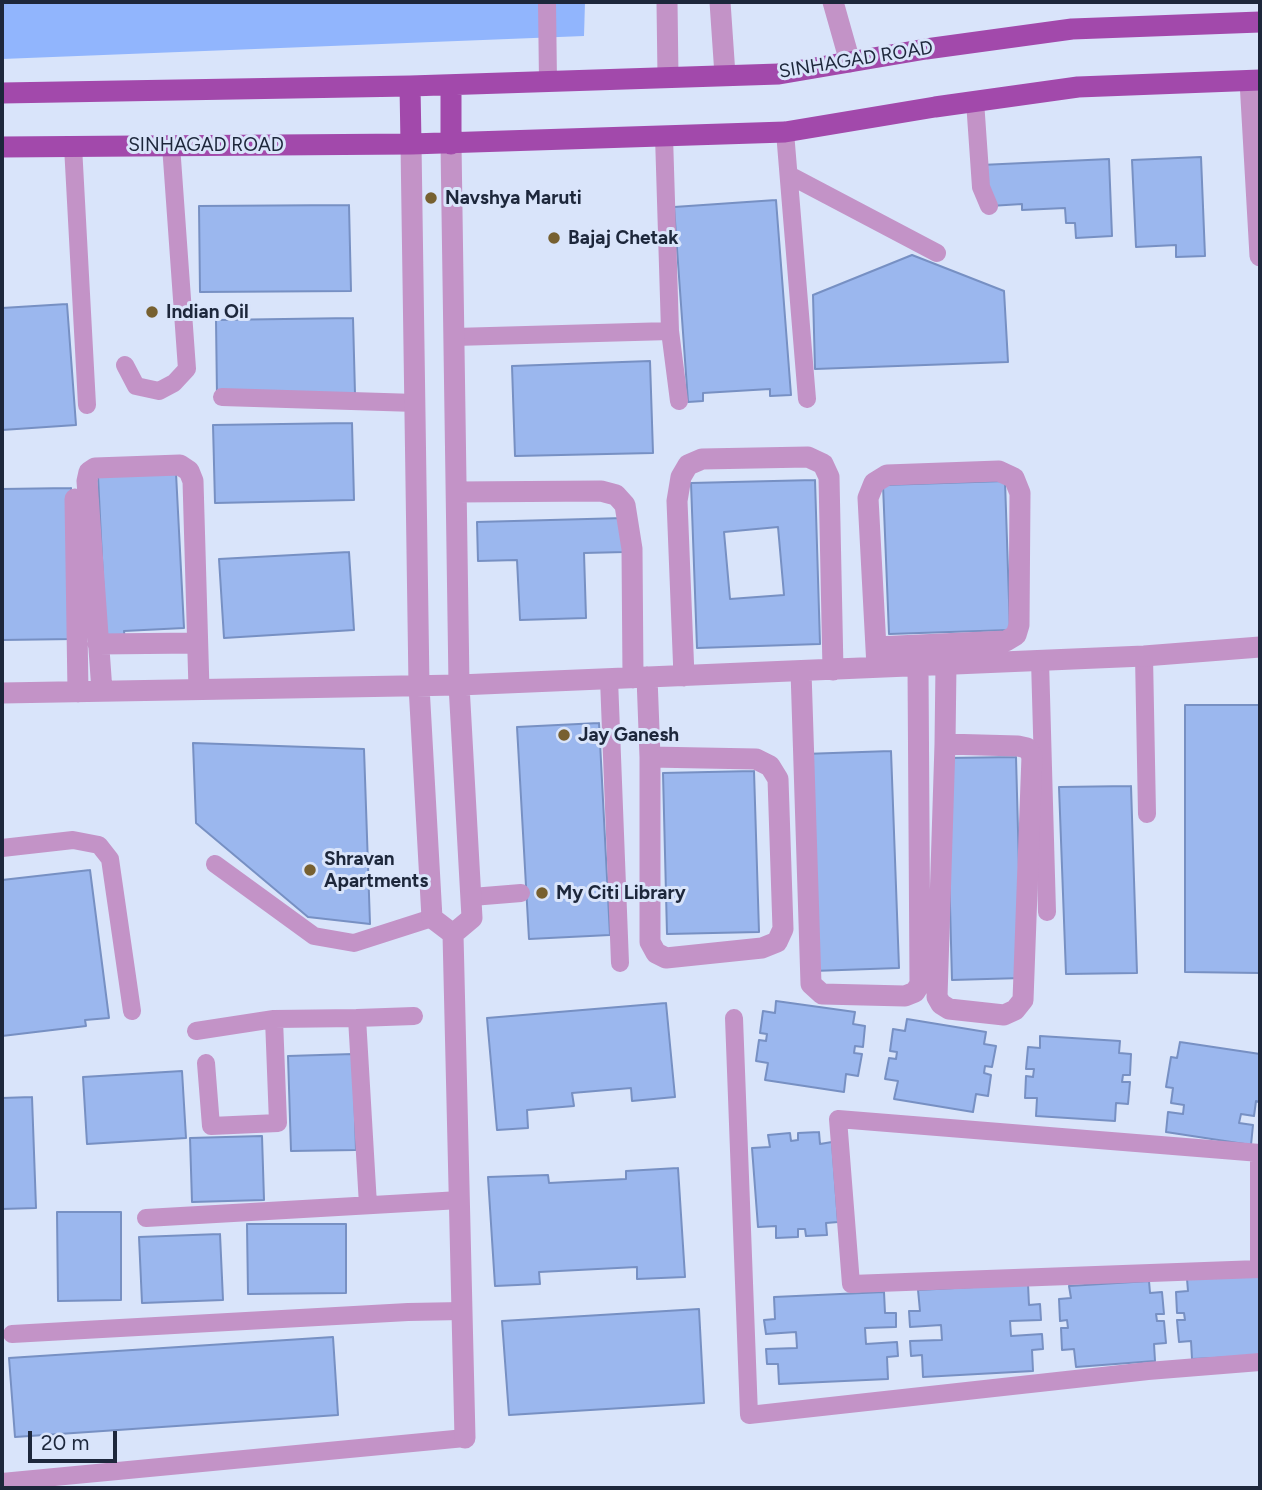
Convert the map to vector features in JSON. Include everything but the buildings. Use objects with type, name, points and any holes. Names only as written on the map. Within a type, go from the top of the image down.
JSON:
[{"type":"main road","name":"SINHAGAD ROAD","points":[[2,93],[451,85],[779,74],[1072,29],[1260,22]]},
{"type":"main road","name":"SINHAGAD ROAD","points":[[2,147],[411,145],[785,132],[1078,87],[1255,80]]},
{"type":"main road","points":[[451,85],[451,144]]},
{"type":"main road","points":[[410,86],[411,145]]},
{"type":"street","points":[[667,2],[668,77]]},
{"type":"street","points":[[720,2],[725,75]]},
{"type":"street","points":[[833,2],[850,62]]},
{"type":"street","points":[[1255,80],[1260,256]]},
{"type":"street","points":[[451,144],[460,685],[472,897],[472,918],[453,934]]},
{"type":"street","points":[[411,145],[419,686],[432,918],[453,934]]},
{"type":"street","points":[[684,676],[677,501],[681,477],[688,465],[702,459],[808,457],[823,464],[829,477],[833,670]]},
{"type":"street","points":[[102,691],[89,472],[95,468],[180,465],[189,471],[193,481],[199,689]]},
{"type":"street","points":[[2,693],[460,685],[833,670],[876,657],[1006,641],[1016,635],[1019,625],[1020,493],[1014,478],[999,471],[887,475],[874,483],[868,498],[876,657]]},
{"type":"street","points":[[457,492],[601,491],[616,495],[625,505],[632,549],[640,678],[650,757],[650,943],[656,953],[666,958],[762,948],[777,942],[783,929],[778,779],[770,766],[756,759],[650,757]]},
{"type":"street","points":[[75,499],[78,692]]},
{"type":"street","points":[[98,644],[197,643]]},
{"type":"street","points":[[876,657],[918,666],[1144,656],[1260,647]]},
{"type":"street","points":[[945,744],[1018,746],[1027,748],[1032,756],[1023,999],[1015,1010],[1004,1015],[949,1009],[941,1004],[937,997],[946,665]]},
{"type":"street","points":[[801,671],[811,984],[822,994],[905,996],[915,992],[920,984],[918,666]]},
{"type":"street","points":[[453,934],[465,1438]]},
{"type":"lane","points":[[547,2],[548,82]]},
{"type":"lane","points":[[975,101],[981,187],[989,206]]},
{"type":"lane","points":[[785,132],[807,399]]},
{"type":"lane","points":[[664,136],[670,331],[679,401]]},
{"type":"lane","points":[[125,365],[136,386],[159,391],[174,383],[187,369],[171,145]]},
{"type":"lane","points":[[73,146],[87,405]]},
{"type":"lane","points":[[789,175],[937,253]]},
{"type":"lane","points":[[454,337],[670,331]]},
{"type":"lane","points":[[222,397],[416,403]]},
{"type":"lane","points":[[1144,656],[1146,814]]},
{"type":"lane","points":[[1040,660],[1047,912]]},
{"type":"lane","points":[[609,679],[620,964]]},
{"type":"lane","points":[[2,848],[73,840],[99,845],[110,859],[132,1011]]},
{"type":"lane","points":[[215,864],[314,936],[354,943],[432,918]]},
{"type":"lane","points":[[472,897],[521,893]]},
{"type":"lane","points":[[196,1031],[274,1019],[414,1016]]},
{"type":"lane","points":[[357,1018],[368,1205]]},
{"type":"lane","points":[[734,1018],[749,1415],[1260,1362]]},
{"type":"lane","points":[[206,1063],[211,1126],[278,1123],[274,1019]]},
{"type":"lane","points":[[838,1119],[1259,1154],[1259,1269],[851,1284],[838,1119]]},
{"type":"lane","points":[[146,1218],[460,1200]]},
{"type":"lane","points":[[12,1334],[462,1311]]},
{"type":"lane","points":[[2,1482],[465,1438]]},
{"type":"shaded area","points":[[2,2],[585,2],[584,36],[2,59]]},
{"type":"place","name":"Navshya Maruti","points":[[431,198]]},
{"type":"place","name":"Bajaj Chetak","points":[[554,238]]},
{"type":"place","name":"Indian Oil","points":[[152,312]]},
{"type":"place","name":"Jay Ganesh","points":[[564,735]]},
{"type":"place","name":"Shravan Apartments","points":[[310,870]]},
{"type":"place","name":"My Citi Library","points":[[542,893]]}]
